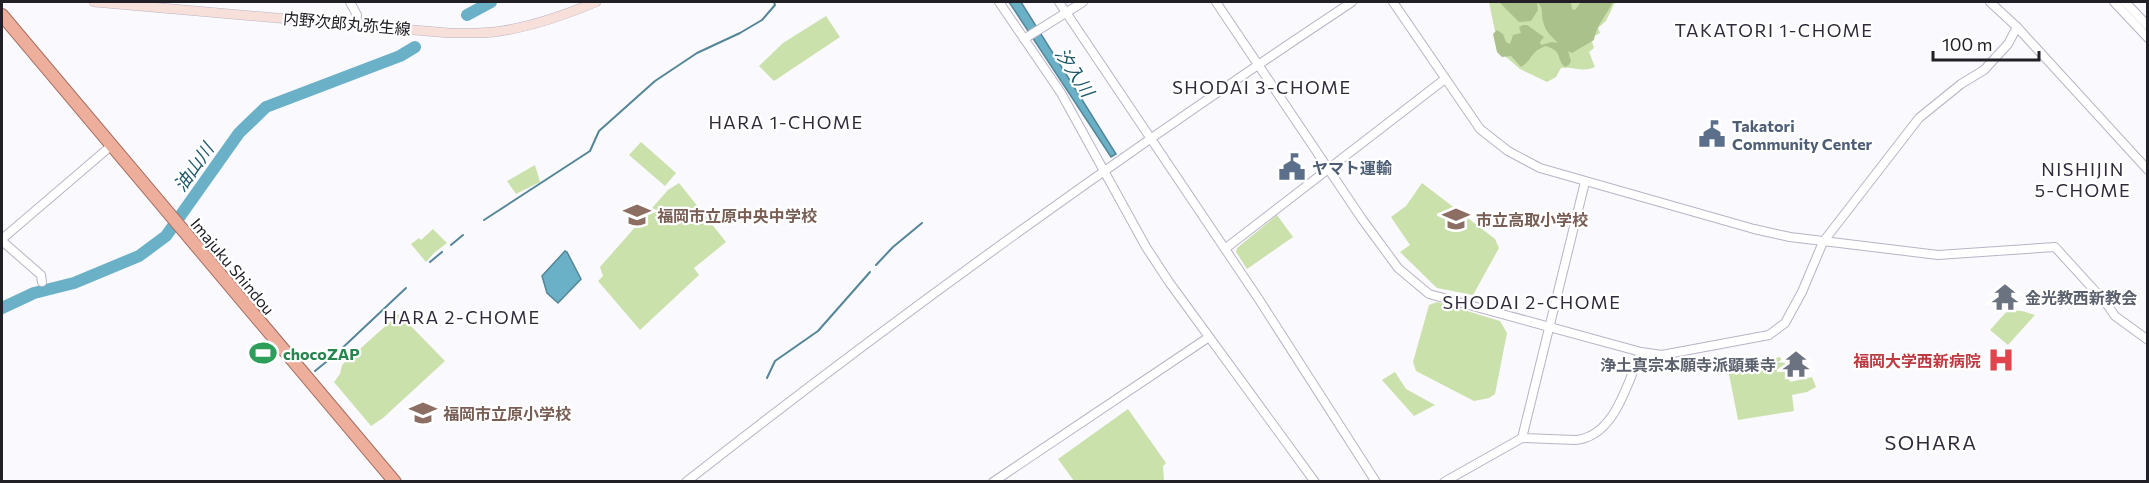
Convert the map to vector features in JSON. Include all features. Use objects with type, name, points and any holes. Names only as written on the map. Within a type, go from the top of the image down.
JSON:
[{"type":"highway","name":"Imajuku Shindou","points":[[2,15],[109,148]]},
{"type":"highway","name":"Imajuku Shindou","points":[[2,26],[168,218],[386,482]]},
{"type":"highway","name":"Imajuku Shindou","points":[[180,233],[395,482]]},
{"type":"main road","name":"内野次郎丸弥生線","points":[[94,2],[449,33],[499,32],[537,24],[596,2]]},
{"type":"street","points":[[350,2],[357,15],[356,24]]},
{"type":"street","points":[[999,2],[1061,93],[1146,247],[1315,482]]},
{"type":"street","points":[[1059,2],[1226,248],[1376,482]]},
{"type":"street","points":[[1024,39],[1083,2]]},
{"type":"street","points":[[1216,2],[1362,219],[1398,268],[1430,294],[1641,352],[1662,355],[1769,335],[1785,323],[1802,292],[1823,242],[1919,118],[1961,84],[1984,70],[2008,44],[2016,27]]},
{"type":"street","points":[[686,482],[973,264],[1150,137],[1352,2]]},
{"type":"street","points":[[1393,2],[1480,129],[1508,151],[1540,168],[1776,235],[1938,255],[2055,247],[2115,316],[2148,340]]},
{"type":"street","points":[[1990,2],[2016,27],[2148,170]]},
{"type":"street","points":[[2114,2],[2148,38]]},
{"type":"street","points":[[2125,2],[2148,26]]},
{"type":"street","points":[[1226,248],[1445,79]]},
{"type":"street","points":[[42,282],[41,275],[2,240],[109,148]]},
{"type":"street","points":[[1522,438],[1585,182]]},
{"type":"street","points":[[993,482],[1209,337]]},
{"type":"street","points":[[1444,482],[1522,438],[1583,440],[1599,432],[1612,418],[1641,352]]},
{"type":"green space","points":[[1489,2],[1615,2],[1606,21],[1598,28],[1600,33],[1591,38],[1594,48],[1589,52],[1595,67],[1561,68],[1556,77],[1547,82],[1520,69],[1499,51]]},
{"type":"green space","points":[[1499,2],[1537,2],[1538,10],[1531,21],[1519,22]]},
{"type":"green space","points":[[1537,2],[1567,2],[1571,3],[1572,9],[1575,10],[1581,2],[1613,2],[1594,40],[1572,53],[1568,51],[1571,61],[1569,65],[1565,67],[1557,53],[1546,46],[1534,53],[1521,67],[1511,56],[1502,57],[1497,52],[1493,34],[1497,30],[1510,44],[1513,35],[1521,33],[1519,27],[1527,25],[1544,37],[1540,42],[1541,45],[1558,43],[1545,28]]},
{"type":"green space","points":[[826,16],[840,37],[774,81],[759,66],[783,43]]},
{"type":"green space","points":[[641,142],[676,173],[665,186],[629,155]]},
{"type":"green space","points":[[535,165],[540,182],[516,194],[507,181]]},
{"type":"green space","points":[[679,183],[726,242],[694,268],[699,275],[640,330],[598,281],[603,276],[600,267],[668,190]]},
{"type":"green space","points":[[1422,183],[1495,239],[1499,248],[1473,295],[1437,288],[1400,252],[1410,245],[1391,217],[1406,206]]},
{"type":"green space","points":[[1277,215],[1293,237],[1247,269],[1236,252],[1237,248]]},
{"type":"green space","points":[[433,229],[447,243],[426,262],[411,244],[419,238],[421,240]]},
{"type":"green space","points":[[1437,302],[1500,321],[1507,333],[1495,394],[1489,398],[1474,401],[1416,371],[1413,362],[1429,305]]},
{"type":"green space","points":[[2008,310],[2035,315],[2008,345],[1990,330]]},
{"type":"green space","points":[[399,314],[445,361],[383,418],[371,426],[334,382],[340,374],[342,365]]},
{"type":"green space","points":[[1780,357],[1782,361],[1784,360],[1790,382],[1812,377],[1816,387],[1807,392],[1792,395],[1794,411],[1738,420],[1729,374],[1735,373],[1734,368]]},
{"type":"green space","points":[[1395,372],[1406,389],[1435,405],[1414,416],[1382,380]]},
{"type":"green space","points":[[1128,409],[1166,463],[1163,466],[1164,481],[1074,481],[1058,459]]},
{"type":"water","points":[[1009,2],[1021,2],[1116,154],[1111,157]]},
{"type":"water","points":[[565,251],[581,279],[558,303],[547,293],[542,276]]},
{"type":"waterway","name":"油山川","points":[[467,15],[491,2]]},
{"type":"waterway","points":[[484,220],[590,151],[599,131],[655,81],[697,53],[762,20],[775,5],[774,2]]},
{"type":"waterway","name":"油山川","points":[[2,308],[34,293],[74,283],[139,256],[166,236],[239,133],[266,107],[400,56],[415,47]]},
{"type":"waterway","points":[[876,265],[893,247],[922,223]]},
{"type":"waterway","points":[[451,245],[463,235]]},
{"type":"waterway","points":[[430,262],[442,252]]},
{"type":"waterway","points":[[767,378],[775,361],[818,331],[870,272]]},
{"type":"waterway","points":[[315,371],[406,288]]},
{"type":"place","name":"Takatori Community Center","points":[[1712,134]]},
{"type":"place","name":"ヤマト運輸","points":[[1292,167]]},
{"type":"place","name":"福岡市立原中央中学校","points":[[637,215]]},
{"type":"place","name":"市立高取小学校","points":[[1456,219]]},
{"type":"place","name":"金光教西新教会","points":[[2005,297]]},
{"type":"place","name":"chocoZAP","points":[[263,353]]},
{"type":"place","name":"福岡大学西新病院","points":[[2001,360]]},
{"type":"place","name":"浄土真宗本願寺派顕乗寺","points":[[1796,364]]},
{"type":"place","name":"福岡市立原小学校","points":[[423,413]]},
{"type":"district","name":"TAKATORI 1-CHOME","points":[[1774,30]]},
{"type":"district","name":"SHODAI 3-CHOME","points":[[1262,87]]},
{"type":"district","name":"HARA 1-CHOME","points":[[786,122]]},
{"type":"district","name":"NISHIJIN 5-CHOME","points":[[2083,180]]},
{"type":"district","name":"SHODAI 2-CHOME","points":[[1532,302]]},
{"type":"district","name":"HARA 2-CHOME","points":[[462,317]]},
{"type":"district","name":"SOHARA","points":[[1931,442]]},
{"type":"water label","name":"汐入川","points":[[1075,72]]}]
